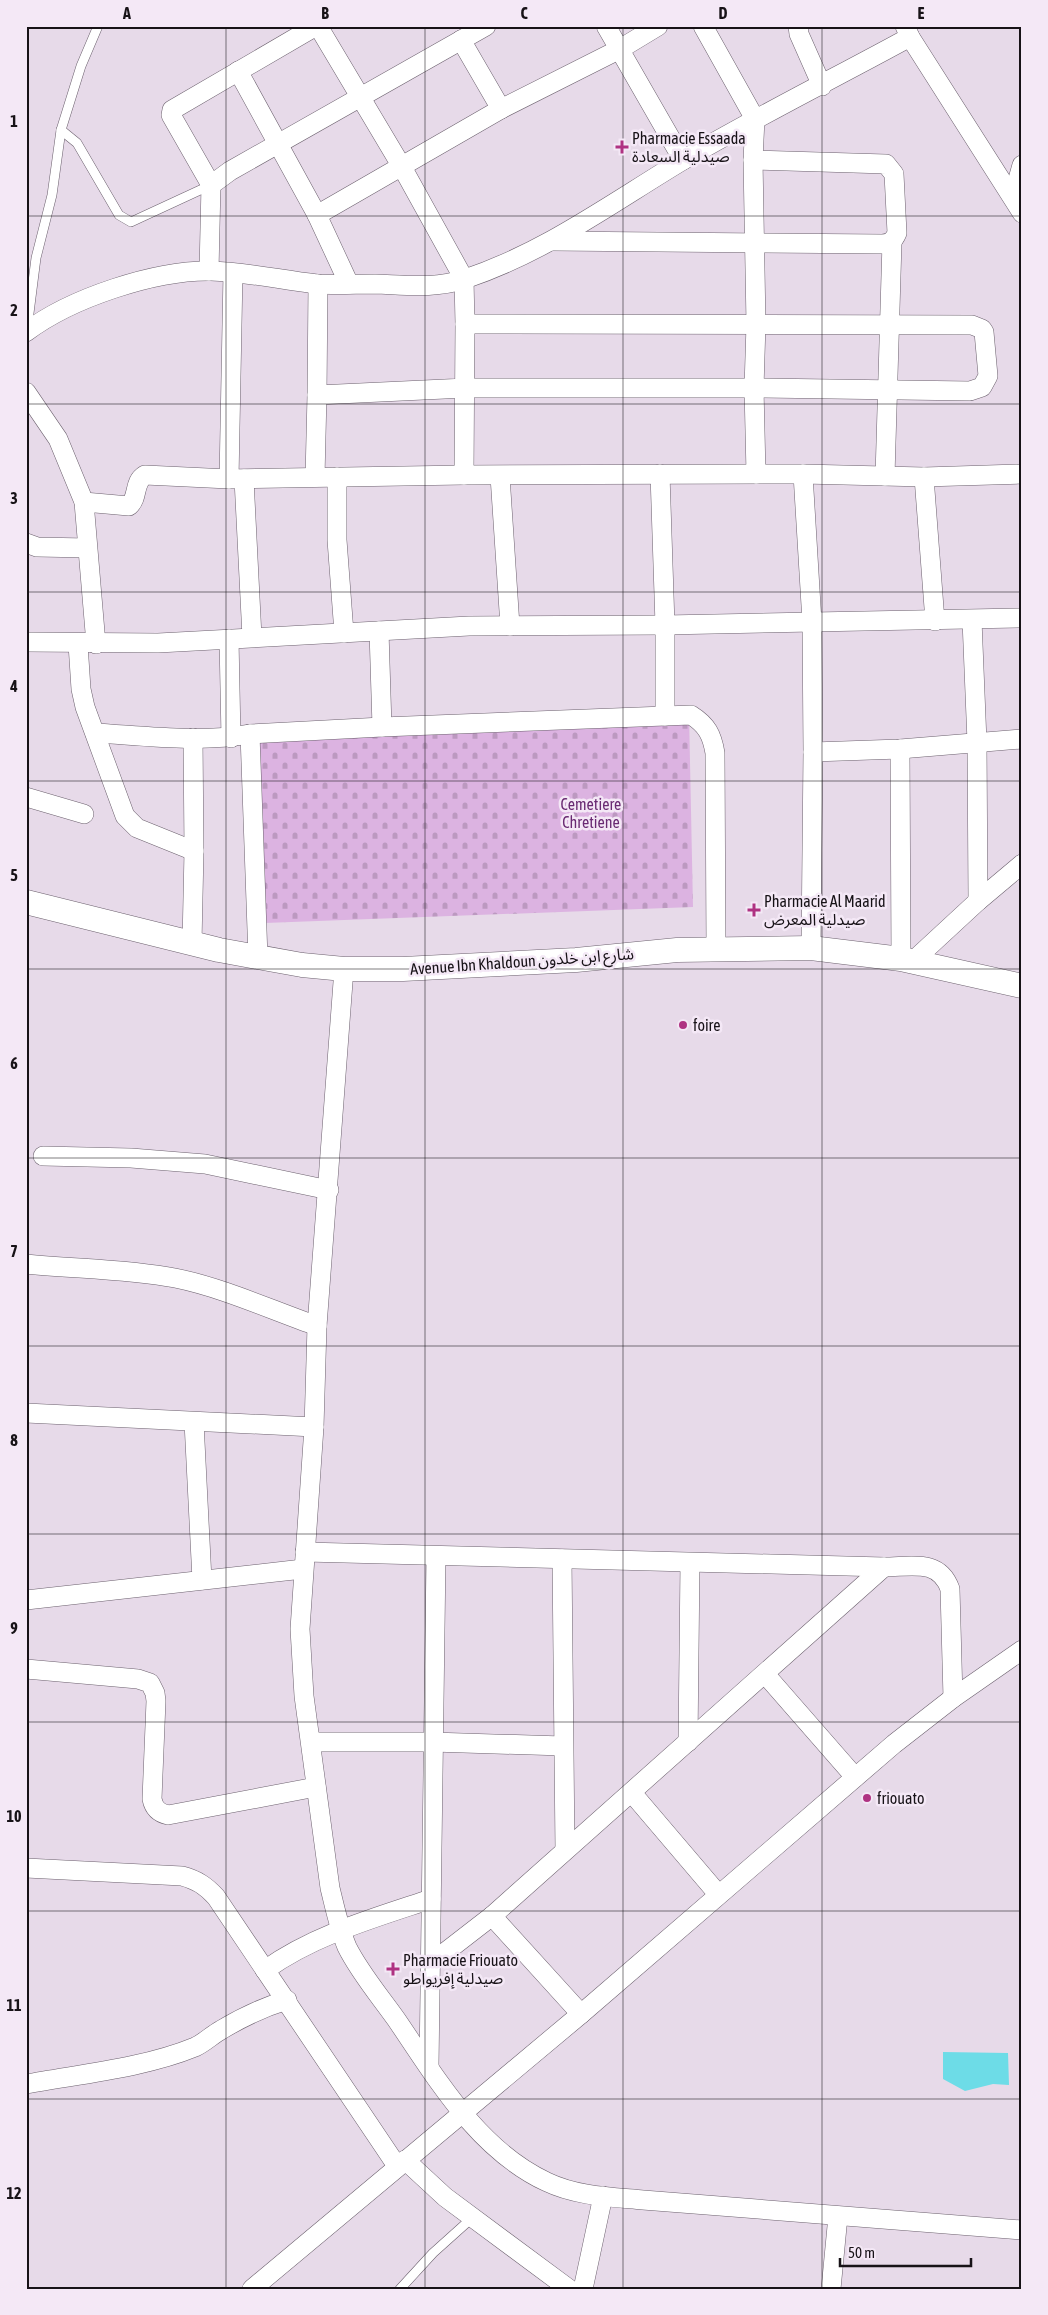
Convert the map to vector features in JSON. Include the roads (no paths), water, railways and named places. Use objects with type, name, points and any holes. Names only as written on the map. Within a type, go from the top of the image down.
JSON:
[{"type":"street","points":[[209,271],[211,185],[171,113],[174,108],[317,26],[402,167],[464,279],[466,324],[464,475]]},
{"type":"street","points":[[211,185],[230,171],[486,26]]},
{"type":"street","points":[[606,26],[684,160]]},
{"type":"street","points":[[316,215],[501,109],[620,49],[658,26]]},
{"type":"street","points":[[703,26],[755,119],[753,160],[756,241],[754,388],[756,474]]},
{"type":"street","points":[[798,26],[798,34],[822,86]]},
{"type":"street","points":[[27,332],[44,318],[94,296],[176,273],[209,271],[318,284],[430,287],[464,279],[554,241],[684,160],[755,119],[822,86],[907,32],[1019,187]]},
{"type":"street","points":[[461,40],[501,109]]},
{"type":"street","points":[[238,71],[316,215],[349,284]]},
{"type":"street","points":[[753,160],[886,164],[894,174],[898,233],[892,242],[886,390],[885,476]]},
{"type":"street","points":[[554,241],[756,241],[883,244],[892,242]]},
{"type":"street","points":[[233,273],[236,479],[252,637]]},
{"type":"street","points":[[316,477],[318,284]]},
{"type":"street","points":[[317,395],[466,388],[754,388],[970,391],[982,387],[988,376],[986,339],[982,328],[978,326],[889,324],[466,324]]},
{"type":"street","points":[[26,392],[58,439],[84,502],[87,548],[87,644],[82,697],[95,733],[128,821],[146,832],[194,851]]},
{"type":"street","points":[[660,474],[665,625],[665,716]]},
{"type":"street","points":[[84,502],[129,506],[132,503],[138,482],[145,475],[236,479],[464,475],[803,474],[924,477],[1022,474]]},
{"type":"street","points":[[803,474],[812,622],[813,752],[810,948]]},
{"type":"street","points":[[500,476],[510,626]]},
{"type":"street","points":[[337,477],[337,540],[344,633]]},
{"type":"street","points":[[924,477],[935,621]]},
{"type":"street","points":[[26,543],[37,547],[87,548]]},
{"type":"street","points":[[26,642],[87,644],[229,639],[419,627],[935,621],[1022,618]]},
{"type":"street","points":[[972,620],[977,742],[978,901]]},
{"type":"street","points":[[379,631],[382,727]]},
{"type":"street","points":[[229,639],[231,738]]},
{"type":"street","points":[[95,733],[231,738],[250,734],[382,727],[691,715],[707,728],[716,753],[716,948]]},
{"type":"street","points":[[250,734],[258,958]]},
{"type":"street","points":[[192,942],[194,851],[193,738]]},
{"type":"street","points":[[813,752],[900,749],[1022,739]]},
{"type":"street","points":[[900,749],[906,960]]},
{"type":"street","points":[[26,797],[84,814]]},
{"type":"street","points":[[906,960],[1022,864]]},
{"type":"street","name":"Avenue Ibn Khaldoun شارع ابن خلدون","points":[[26,902],[258,958],[344,969],[403,969],[576,960],[716,948],[810,948],[906,960],[1022,986]]},
{"type":"street","points":[[344,969],[329,1190],[317,1326],[314,1427],[304,1560],[301,1663],[330,1888],[340,1930],[364,1975],[462,2112],[485,2137],[524,2168],[563,2189],[603,2196],[1022,2230]]},
{"type":"street","points":[[43,1156],[131,1158],[205,1164],[329,1190]]},
{"type":"street","points":[[26,1264],[128,1272],[176,1278],[232,1295],[317,1326]]},
{"type":"street","points":[[26,1413],[314,1427]]},
{"type":"street","points":[[194,1422],[202,1580]]},
{"type":"street","points":[[26,1600],[71,1597],[202,1580],[304,1560],[436,1557],[928,1567],[936,1569],[947,1581],[950,1590],[953,1698]]},
{"type":"street","points":[[428,2066],[436,1557]]},
{"type":"street","points":[[562,1559],[565,1850]]},
{"type":"street","points":[[688,1742],[690,1563]]},
{"type":"street","points":[[430,1964],[492,1916],[884,1567]]},
{"type":"street","points":[[264,2285],[401,2163],[581,2014],[718,1894],[855,1778],[953,1698],[1022,1650]]},
{"type":"street","points":[[26,1669],[138,1679],[150,1683],[156,1700],[152,1799],[157,1810],[162,1814],[168,1815],[316,1787]]},
{"type":"street","points":[[765,1674],[855,1778]]},
{"type":"street","points":[[311,1742],[432,1742],[564,1746]]},
{"type":"street","points":[[632,1793],[718,1894]]},
{"type":"street","points":[[26,1868],[182,1876],[195,1880],[207,1887],[216,1897],[401,2163],[569,2289]]},
{"type":"street","points":[[265,1970],[277,1961],[340,1930],[431,1899]]},
{"type":"street","points":[[492,1916],[581,2014]]},
{"type":"street","points":[[26,2084],[144,2062],[176,2053],[196,2046],[270,2005],[287,2000]]},
{"type":"street","points":[[583,2289],[603,2196]]},
{"type":"street","points":[[831,2289],[838,2216]]},
{"type":"lane","points":[[27,332],[36,258],[52,195],[61,130],[81,66],[98,26]]},
{"type":"lane","points":[[61,130],[78,143],[119,215],[126,221],[131,222],[211,185]]},
{"type":"lane","points":[[400,2289],[433,2253],[472,2218]]},
{"type":"water","points":[[943,2052],[1008,2053],[1009,2085],[993,2084],[965,2091],[943,2079]]},
{"type":"place","name":"Pharmacie Essaada صيدلية السعادة","points":[[622,147]]},
{"type":"place","name":"Pharmacie Al Maarid صيدلية المعرض","points":[[754,910]]},
{"type":"place","name":"foire","points":[[683,1025]]},
{"type":"place","name":"friouato","points":[[867,1798]]},
{"type":"place","name":"Pharmacie Friouato صيدلية إفريواطو","points":[[393,1969]]},
{"type":"park label","name":"Cemetiere Chretiene","points":[[591,813]]}]
